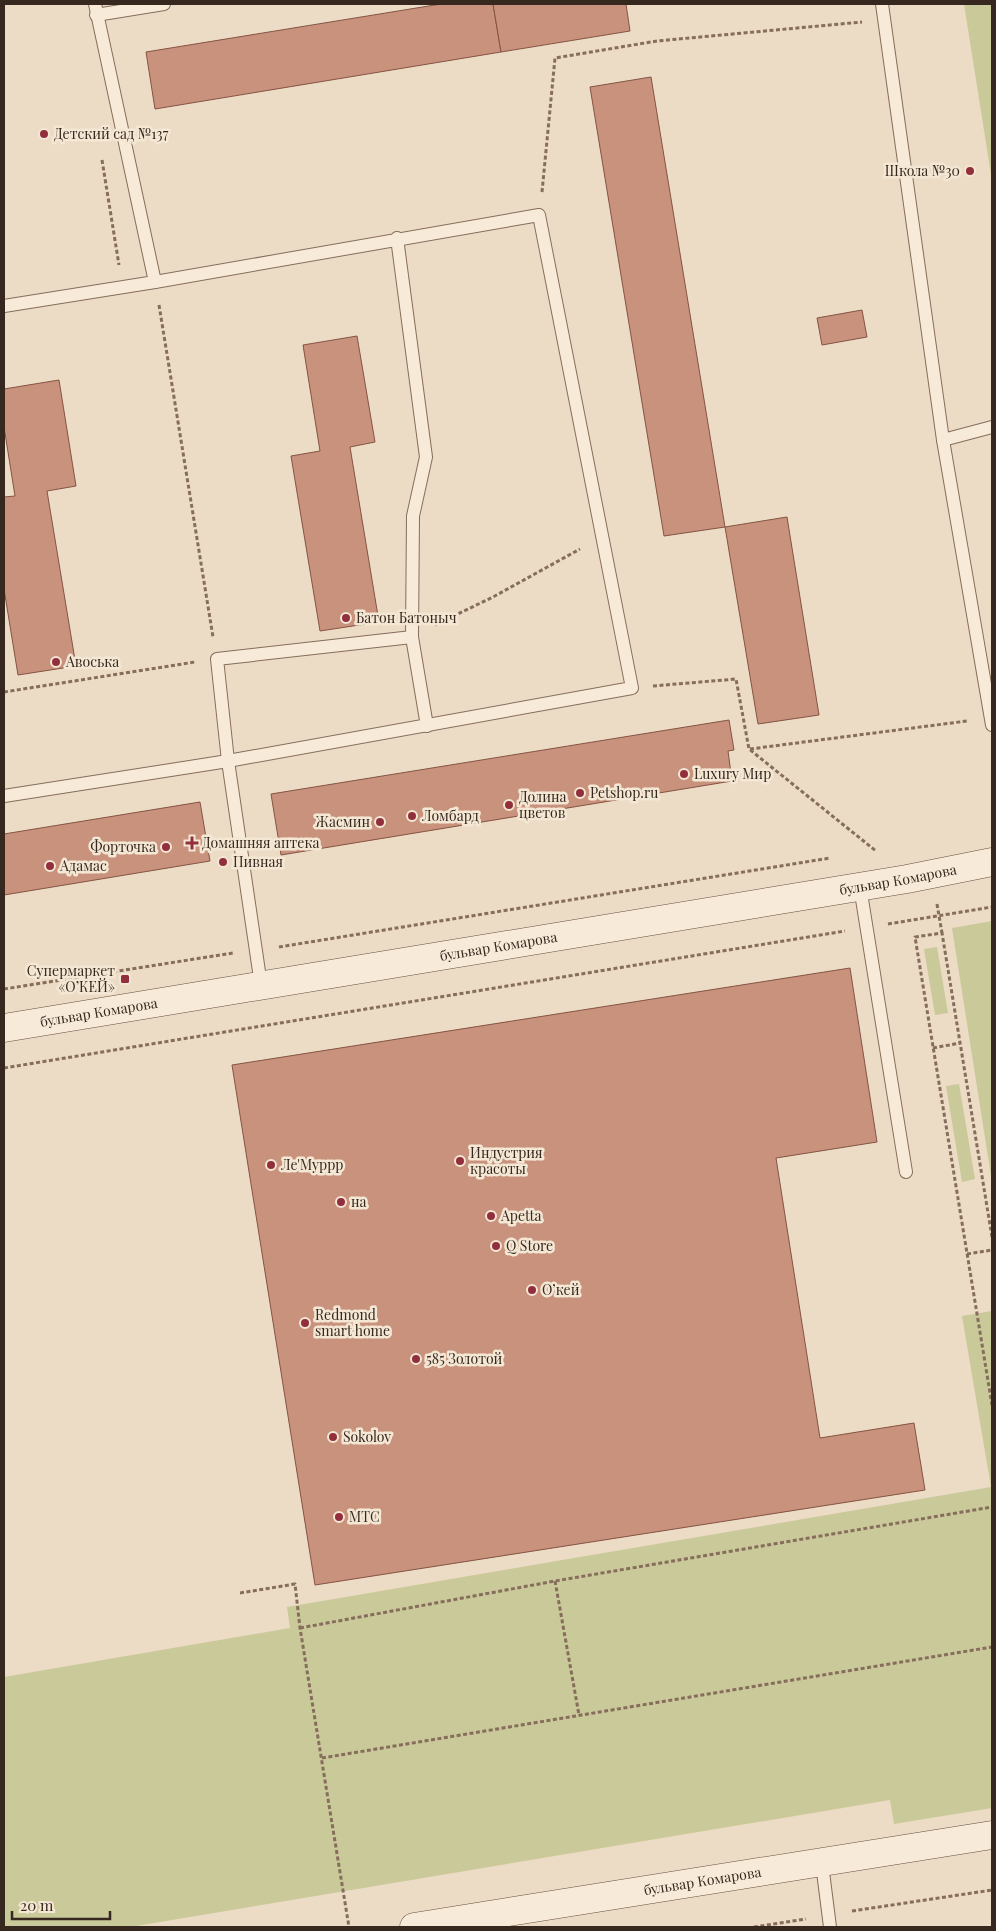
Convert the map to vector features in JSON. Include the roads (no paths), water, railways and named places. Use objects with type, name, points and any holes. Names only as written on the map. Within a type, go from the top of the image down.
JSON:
[{"type":"street","name":"бульвар Комарова","points":[[4,1028],[860,887],[992,862]]},
{"type":"street","name":"бульвар Комарова","points":[[414,1927],[822,1864],[992,1835]]},
{"type":"lane","points":[[155,282],[96,9],[164,4]]},
{"type":"lane","points":[[882,4],[942,440],[992,721]]},
{"type":"lane","points":[[4,306],[155,282],[539,214],[632,688],[228,761],[4,796]]},
{"type":"lane","points":[[397,238],[426,457],[413,516],[412,637],[427,726]]},
{"type":"lane","points":[[942,440],[992,427]]},
{"type":"lane","points":[[261,985],[228,761],[216,659],[412,637]]},
{"type":"lane","points":[[860,887],[906,1172]]},
{"type":"lane","points":[[822,1864],[829,1921]]},
{"type":"place","name":"Детский сад №137","points":[[44,134]]},
{"type":"place","name":"Школа №30","points":[[970,171]]},
{"type":"place","name":"Батон Батоныч","points":[[346,618]]},
{"type":"place","name":"Авоська","points":[[56,662]]},
{"type":"place","name":"Luxury Мир","points":[[684,774]]},
{"type":"place","name":"Petshop.ru","points":[[580,793]]},
{"type":"place","name":"Долина цветов","points":[[509,805]]},
{"type":"place","name":"Ломбард","points":[[412,816]]},
{"type":"place","name":"Жасмин","points":[[380,822]]},
{"type":"place","name":"Домашняя аптека","points":[[192,843]]},
{"type":"place","name":"Форточка","points":[[166,847]]},
{"type":"place","name":"Пивная","points":[[223,862]]},
{"type":"place","name":"Адамас","points":[[50,866]]},
{"type":"place","name":"Супермаркет «О’КЕЙ»","points":[[125,979]]},
{"type":"place","name":"Индустрия красоты","points":[[460,1161]]},
{"type":"place","name":"Ле'Муррр","points":[[271,1165]]},
{"type":"place","name":"на","points":[[341,1202]]},
{"type":"place","name":"Apetta","points":[[491,1216]]},
{"type":"place","name":"Q Store","points":[[496,1246]]},
{"type":"place","name":"О’кей","points":[[532,1290]]},
{"type":"place","name":"Redmond smart home","points":[[305,1323]]},
{"type":"place","name":"585 Золотой","points":[[416,1359]]},
{"type":"place","name":"Sokolov","points":[[333,1437]]},
{"type":"place","name":"МТС","points":[[339,1517]]}]
